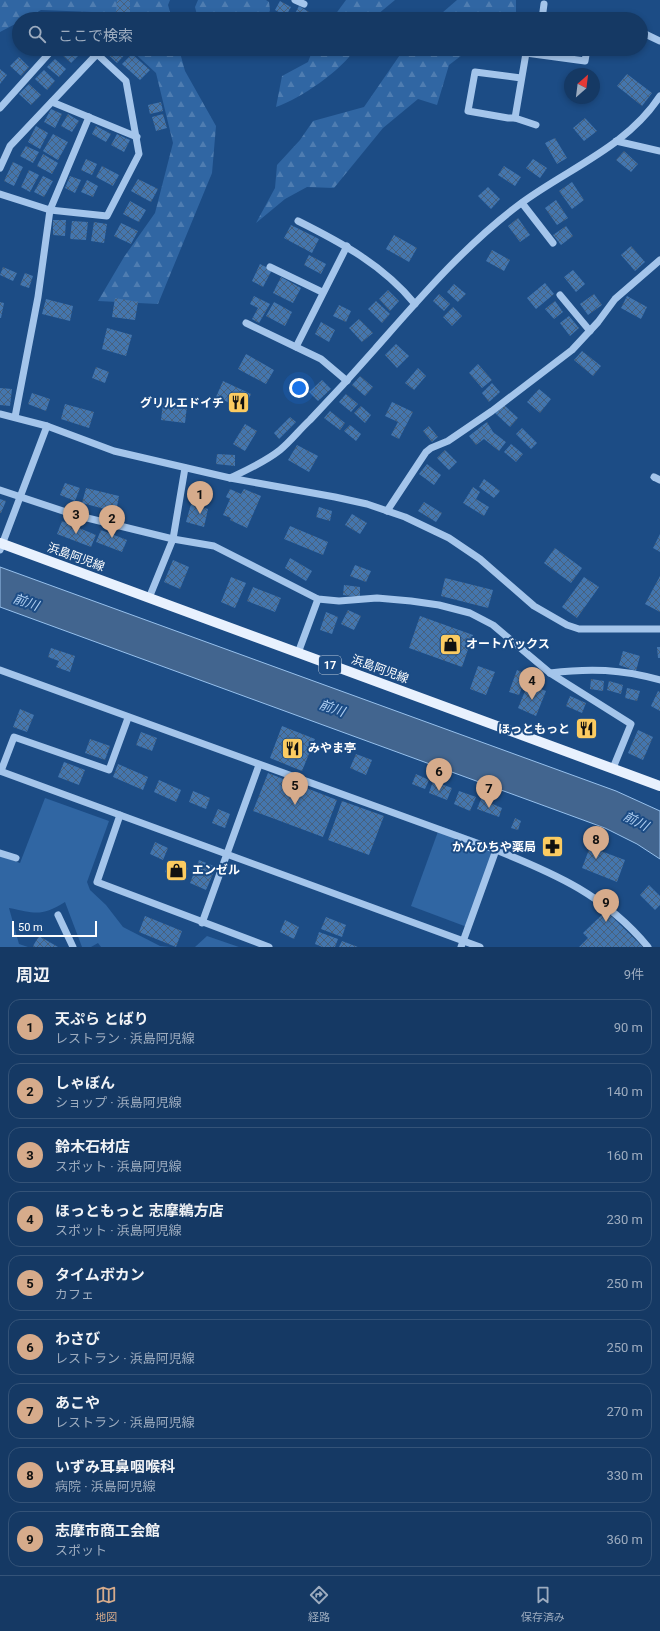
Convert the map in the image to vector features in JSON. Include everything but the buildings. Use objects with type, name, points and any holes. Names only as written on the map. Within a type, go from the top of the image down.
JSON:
[{"type":"main road","name":"浜島阿児線","points":[[1,546],[149,598],[660,786]]},
{"type":"street","points":[[295,0],[304,4]]},
{"type":"street","points":[[543,12],[544,4]]},
{"type":"street","points":[[648,35],[660,41]]},
{"type":"street","points":[[0,108],[47,56]]},
{"type":"street","points":[[0,168],[10,146],[95,56]]},
{"type":"street","points":[[0,194],[50,210],[107,216],[139,154],[126,81],[99,56]]},
{"type":"street","points":[[515,118],[526,56]]},
{"type":"street","points":[[558,56],[585,61],[586,56]]},
{"type":"street","points":[[522,78],[475,72],[468,111],[515,118],[536,125]]},
{"type":"street","points":[[230,478],[253,467],[280,450],[347,381],[415,304],[470,246],[522,203],[631,131],[643,119],[660,96]]},
{"type":"street","points":[[52,102],[137,138]]},
{"type":"street","points":[[15,417],[38,297],[50,210],[89,118]]},
{"type":"street","points":[[616,141],[660,151]]},
{"type":"street","points":[[522,203],[553,243]]},
{"type":"street","points":[[298,221],[347,246],[402,288],[415,304]]},
{"type":"street","points":[[296,347],[322,292],[347,246]]},
{"type":"street","points":[[388,511],[426,452],[431,448],[448,441],[492,411],[572,350],[590,331],[615,299],[660,260]]},
{"type":"street","points":[[270,267],[322,292]]},
{"type":"street","points":[[560,295],[590,331]]},
{"type":"street","points":[[246,323],[321,359],[347,381]]},
{"type":"street","points":[[0,414],[47,426],[114,450],[185,468],[230,478],[335,496],[388,511],[424,524],[449,538],[480,559],[534,606],[567,625],[579,629],[660,629]]},
{"type":"street","points":[[1,546],[47,426]]},
{"type":"street","points":[[149,598],[173,539],[185,468]]},
{"type":"street","points":[[0,490],[75,515],[173,539],[214,546],[318,599],[339,601],[377,598],[411,601],[439,605],[470,613],[493,625],[550,673],[630,724],[613,768]]},
{"type":"street","points":[[298,653],[318,599]]},
{"type":"street","points":[[550,673],[580,669],[611,670],[660,680]]},
{"type":"street","points":[[0,670],[128,718],[496,850],[549,871],[586,892],[617,914],[648,947]]},
{"type":"street","points":[[128,718],[109,770],[14,737],[0,771],[226,854],[462,944],[480,947]]},
{"type":"street","points":[[202,923],[259,765]]},
{"type":"street","points":[[120,815],[96,882],[269,947]]},
{"type":"street","points":[[462,944],[496,850]]},
{"type":"street","points":[[0,853],[16,858]]},
{"type":"street","points":[[58,915],[73,947]]},
{"type":"green space","points":[[0,0],[170,0],[168,5],[170,12],[92,12],[41,10],[37,12],[12,12],[12,26],[0,32]]},
{"type":"green space","points":[[198,0],[266,0],[269,2],[270,10],[269,12],[196,12],[195,7]]},
{"type":"green space","points":[[346,0],[395,0],[380,12],[337,12]]},
{"type":"green space","points":[[457,0],[516,0],[516,12],[443,12]]},
{"type":"green space","points":[[138,56],[181,56],[185,71],[216,126],[212,173],[158,304],[98,301],[124,257],[155,213],[173,143],[156,73]]},
{"type":"green space","points":[[310,56],[350,56],[341,66],[320,83],[297,98],[276,107],[282,76],[308,62]]},
{"type":"green space","points":[[399,56],[461,56],[449,65],[437,105],[418,99],[383,128],[334,188],[307,187],[285,199],[256,223],[275,188],[277,165],[300,140],[313,121],[364,107]]},
{"type":"green space","points":[[45,798],[109,821],[87,882],[90,890],[106,905],[123,927],[160,946],[170,947],[101,947],[98,943],[91,947],[82,947],[65,902],[44,912],[32,912],[9,908],[19,944],[28,947],[0,947],[0,856],[20,863]]},
{"type":"green space","points":[[440,826],[496,846],[467,927],[411,906]]},
{"type":"green space","points":[[207,936],[239,947],[195,947]]},
{"type":"water","name":"前川","points":[[0,567],[616,791],[660,811],[660,859],[637,844],[605,828],[0,607]]},
{"type":"place","name":"グリルエドイチ","points":[[239,403]]},
{"type":"place","name":"天ぷら とばり","points":[[200,514]]},
{"type":"place","name":"鈴木石材店","points":[[76,534]]},
{"type":"place","name":"しゃぼん","points":[[112,538]]},
{"type":"place","name":"オートバックス","points":[[450,644]]},
{"type":"place","name":"ほっともっと 志摩鵜方店","points":[[532,700]]},
{"type":"place","name":"ほっともっと","points":[[586,729]]},
{"type":"place","name":"みやま亭","points":[[292,748]]},
{"type":"place","name":"わさび","points":[[439,791]]},
{"type":"place","name":"タイムボカン","points":[[295,805]]},
{"type":"place","name":"あこや","points":[[489,808]]},
{"type":"place","name":"かんひちや薬局","points":[[552,847]]},
{"type":"place","name":"いずみ耳鼻咽喉科","points":[[596,859]]},
{"type":"place","name":"エンゼル","points":[[176,870]]},
{"type":"place","name":"志摩市商工会館","points":[[606,922]]}]
